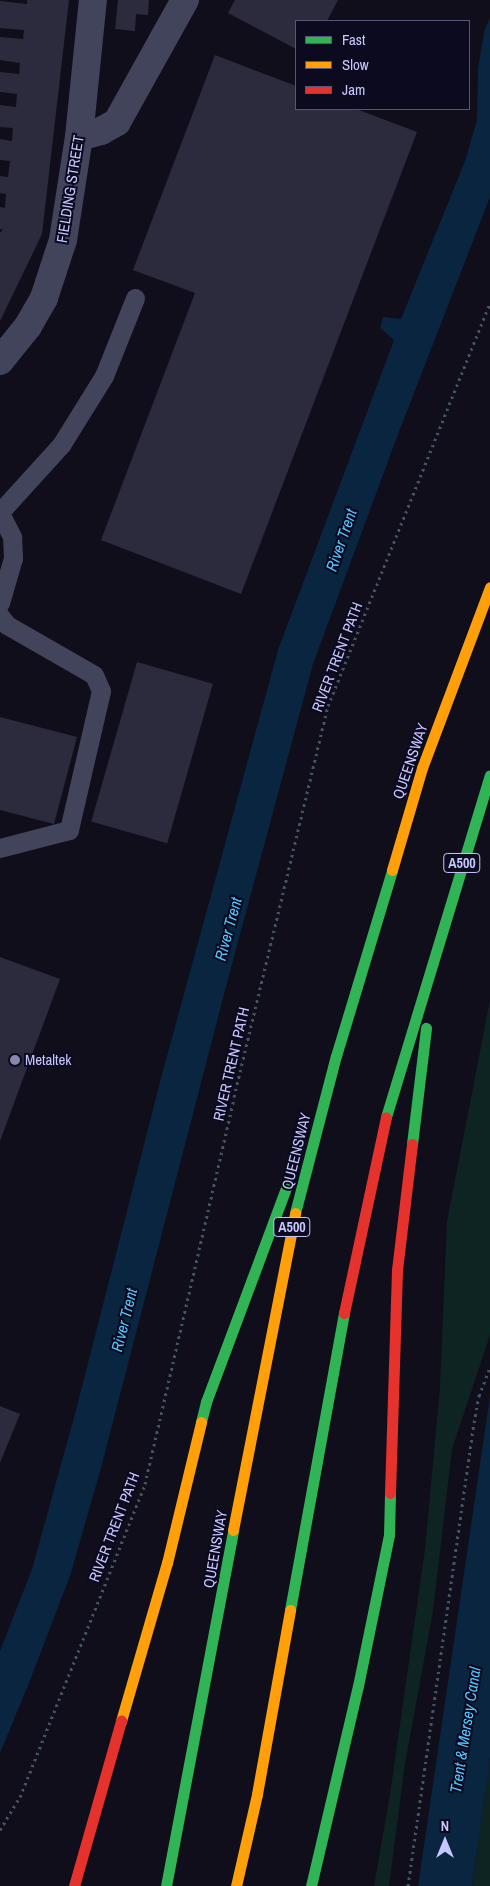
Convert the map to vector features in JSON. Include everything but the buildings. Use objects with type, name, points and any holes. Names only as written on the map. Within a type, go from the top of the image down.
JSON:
[{"type":"highway","name":"QUEENSWAY","points":[[166,1886],[264,1365],[296,1209],[336,1056],[422,768],[490,587]]},
{"type":"highway","name":"A500","points":[[236,1886],[258,1784],[348,1289],[388,1109],[490,775]]},
{"type":"highway","points":[[311,1886],[358,1686],[389,1535],[397,1270],[435,952]]},
{"type":"highway","points":[[74,1886],[167,1563],[206,1402],[336,1056]]},
{"type":"street","name":"FIELDING STREET","points":[[0,361],[28,326],[44,298],[63,240],[79,137],[94,0]]},
{"type":"street","points":[[79,137],[101,132],[117,122],[185,0]]},
{"type":"lane","points":[[0,603],[13,558],[12,537],[0,513],[61,445],[104,376],[134,298]]},
{"type":"lane","points":[[0,616],[6,625],[94,675],[101,691],[70,830],[0,848]]},
{"type":"path","name":"RIVER TRENT PATH","points":[[0,1830],[20,1797],[145,1484],[234,1097],[328,706],[490,304]]},
{"type":"path","points":[[408,1886],[473,1429],[479,1396],[490,1368]]},
{"type":"green space","points":[[490,1000],[490,1335],[452,1449],[433,1611],[405,1764],[389,1886],[374,1886],[390,1794],[425,1549],[440,1387],[447,1221]]},
{"type":"green space","points":[[490,1757],[490,1886],[472,1886],[487,1775]]},
{"type":"water","name":"River Trent","points":[[490,17],[490,197],[397,437],[313,664],[228,979],[101,1468],[70,1576],[0,1753],[0,1651],[32,1569],[75,1414],[161,1078],[278,650],[394,340],[380,328],[383,317],[401,319],[465,161],[477,120],[478,69],[484,32]]},
{"type":"water","name":"Trent & Mersey Canal","points":[[490,1396],[490,1757],[472,1886],[418,1886]]},
{"type":"traffic: fast","points":[[386,1117],[490,775]]},
{"type":"traffic: fast","points":[[295,1213],[336,1056],[392,870]]},
{"type":"traffic: fast","points":[[412,1144],[426,1028]]},
{"type":"traffic: fast","points":[[201,1422],[206,1402],[287,1185]]},
{"type":"traffic: fast","points":[[290,1610],[344,1313]]},
{"type":"traffic: fast","points":[[311,1886],[358,1686],[389,1535],[390,1493]]},
{"type":"traffic: fast","points":[[166,1886],[233,1530]]},
{"type":"traffic: slow","points":[[392,870],[422,768],[490,587]]},
{"type":"traffic: slow","points":[[233,1530],[295,1213]]},
{"type":"traffic: slow","points":[[121,1721],[167,1563],[201,1422]]},
{"type":"traffic: slow","points":[[236,1886],[257,1794],[290,1610]]},
{"type":"traffic: jam","points":[[344,1313],[386,1117]]},
{"type":"traffic: jam","points":[[390,1493],[397,1270],[412,1144]]},
{"type":"traffic: jam","points":[[74,1886],[121,1721]]},
{"type":"place","name":"Metaltek","points":[[15,1060]]}]
